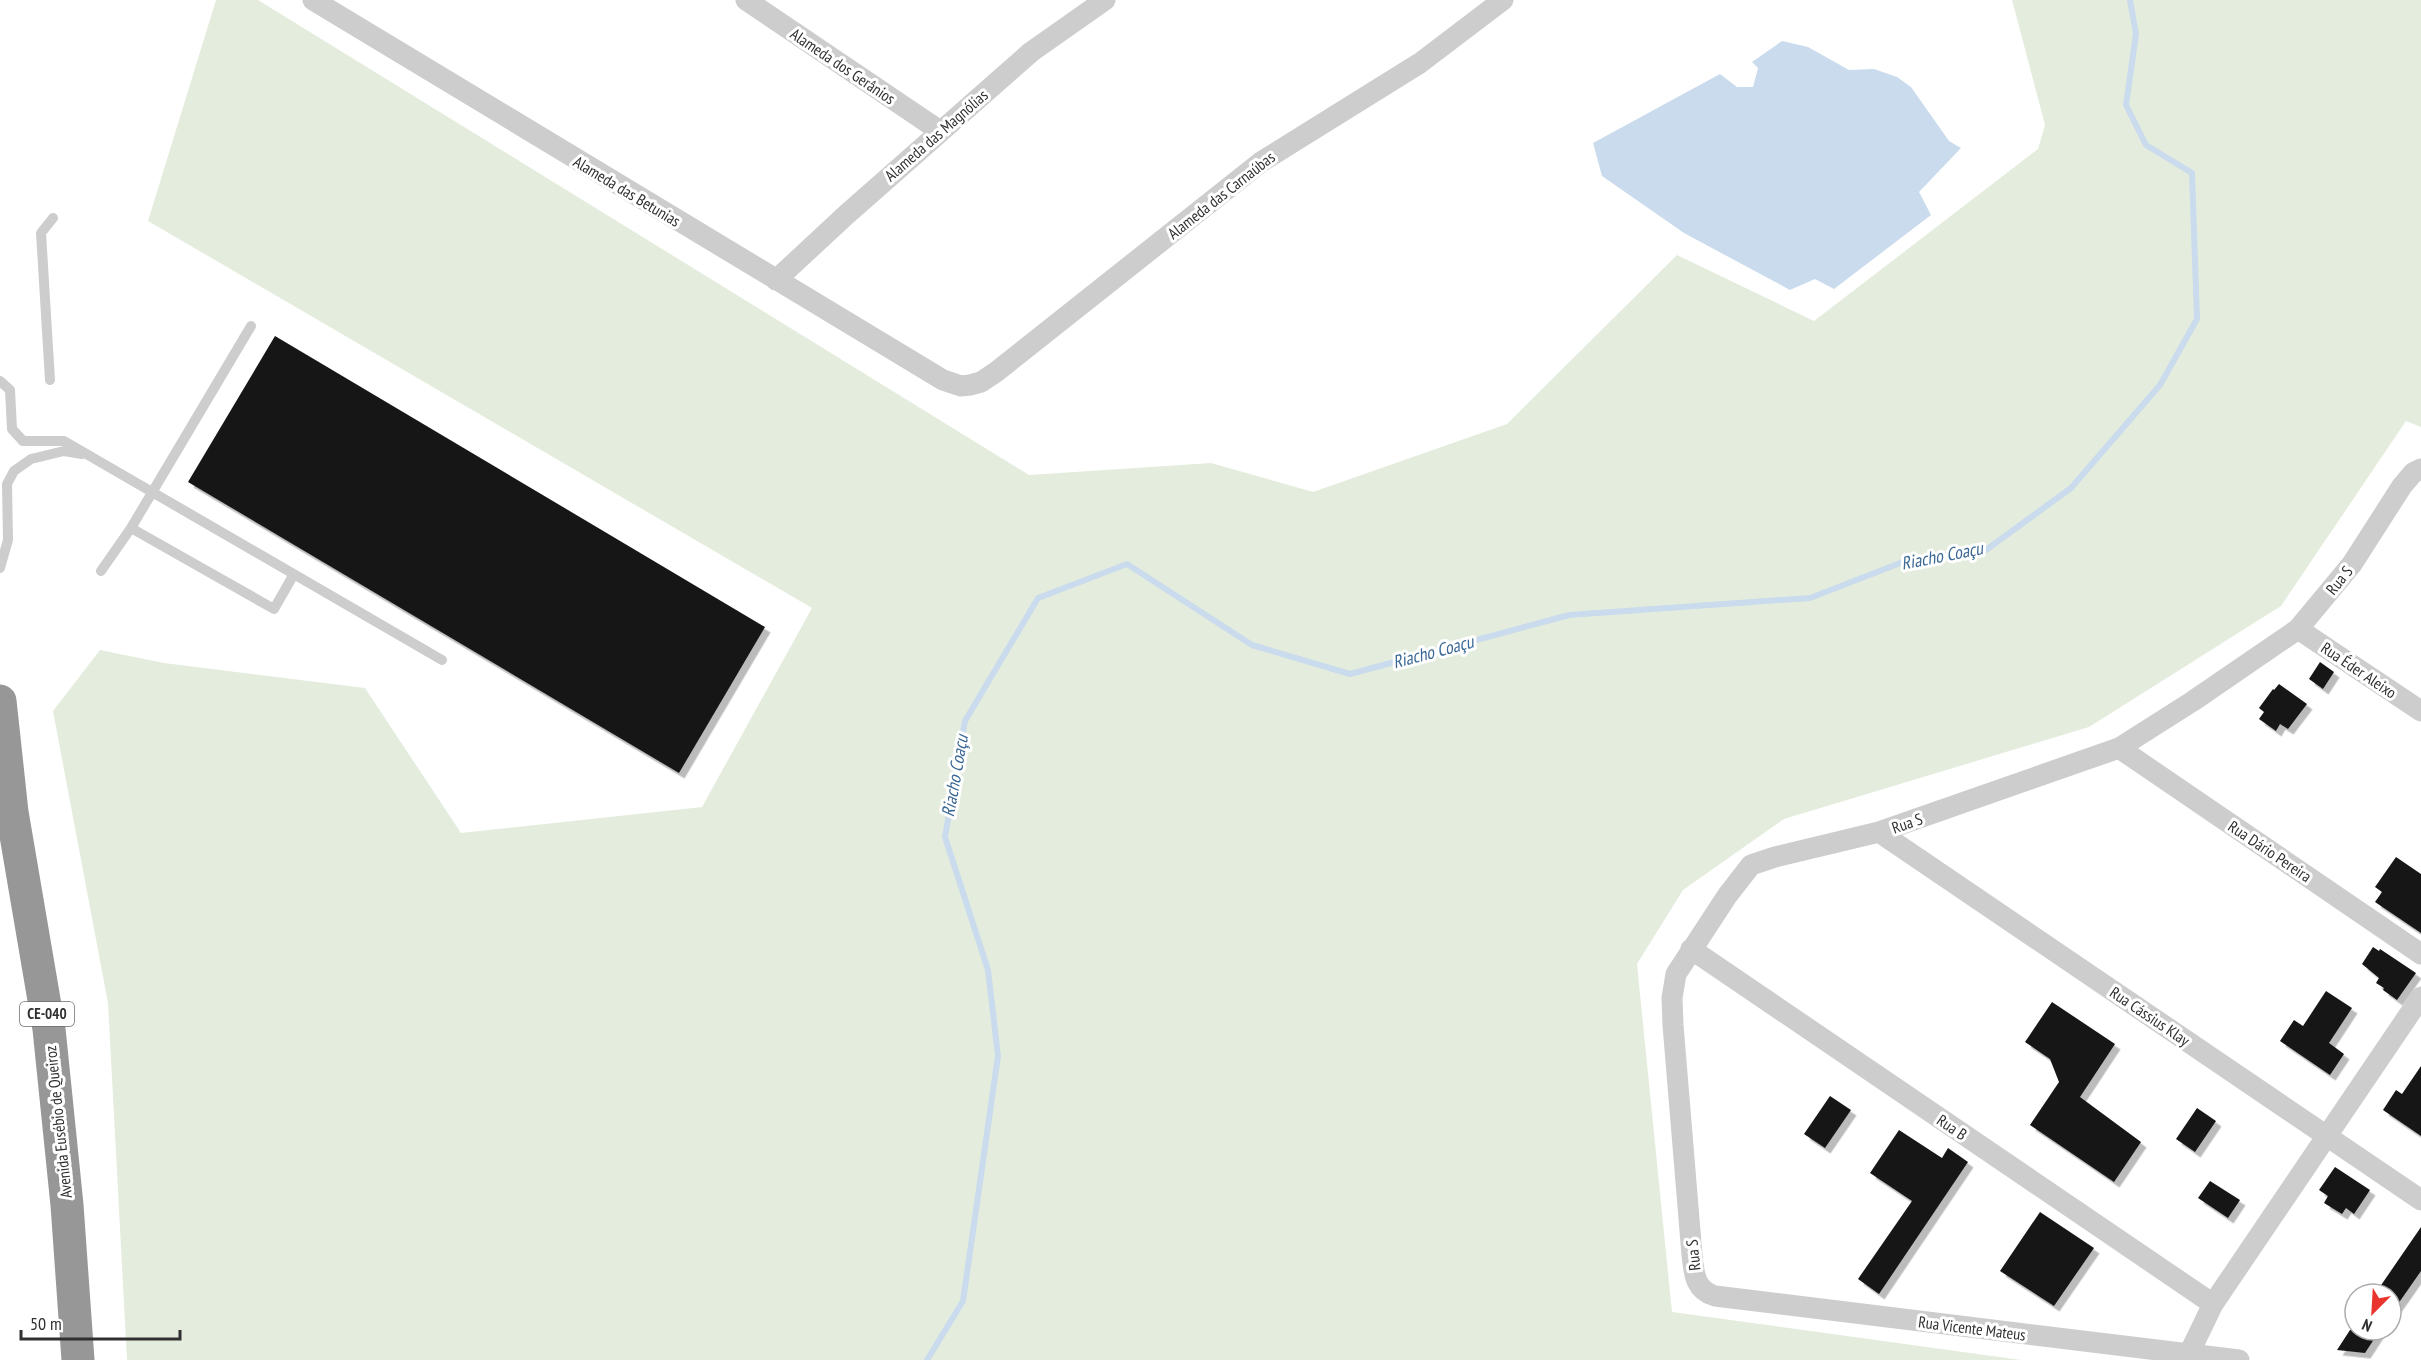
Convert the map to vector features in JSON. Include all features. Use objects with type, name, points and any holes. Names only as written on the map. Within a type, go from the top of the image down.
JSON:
[{"type":"highway","name":"Avenida Eusébio de Queiroz","points":[[0,701],[12,812],[49,1029],[77,1345]]},
{"type":"street","name":"Alameda das Betunias","points":[[312,0],[943,380]]},
{"type":"street","name":"Alameda das Magnólias","points":[[776,280],[940,131],[1032,52],[1105,0]]},
{"type":"street","name":"Alameda das Carnaúbas","points":[[943,380],[962,386],[981,382],[989,377],[1025,351],[1261,162],[1419,63],[1503,0]]},
{"type":"street","name":"Alameda dos Gerânios","points":[[751,1],[940,131]]},
{"type":"street","name":"Rua S","points":[[1706,1292],[1696,1282],[1694,1273],[1671,998],[1676,974],[1751,865],[1879,832],[2119,748],[2193,701],[2298,629],[2352,564],[2402,486],[2413,473],[2421,469]]},
{"type":"street","name":"Rua Éder Aleixo","points":[[2298,629],[2421,711]]},
{"type":"street","name":"Rua Dário Pereira","points":[[2119,748],[2421,954]]},
{"type":"street","name":"Rua Cássius Klay","points":[[1879,832],[2421,1200]]},
{"type":"street","name":"Rua B","points":[[1691,950],[2212,1304]]},
{"type":"street","points":[[2187,1357],[2212,1304],[2421,997]]},
{"type":"street","name":"Rua Vicente Mateus","points":[[1706,1292],[1715,1296],[2187,1357],[2240,1360]]},
{"type":"lane","points":[[50,380],[41,233],[53,218]]},
{"type":"lane","points":[[101,571],[131,528],[251,326]]},
{"type":"lane","points":[[0,381],[10,390],[12,429],[23,441],[64,441],[442,660]]},
{"type":"lane","points":[[0,568],[8,540],[7,484],[14,471],[31,459],[64,451],[91,456]]},
{"type":"lane","points":[[131,528],[274,609],[294,574]]},
{"type":"green space","points":[[216,0],[258,0],[1029,475],[1211,463],[1313,492],[1507,424],[1677,255],[1814,321],[2038,149],[2045,125],[2012,0],[2421,0],[2421,427],[2406,421],[2281,606],[2089,727],[1784,819],[1683,890],[1637,964],[1672,1312],[2021,1360],[127,1360],[108,1003],[53,711],[100,650],[164,663],[365,688],[461,833],[702,807],[812,608],[148,221]]},
{"type":"water","points":[[1782,41],[1808,47],[1849,70],[1874,69],[1897,77],[1911,87],[1949,141],[1961,148],[1919,192],[1931,215],[1834,289],[1815,279],[1790,290],[1684,233],[1602,176],[1593,143],[1720,74],[1737,87],[1753,87],[1758,68],[1752,62]]},
{"type":"building","points":[[275,336],[765,627],[679,773],[188,482]]},
{"type":"building","points":[[2320,662],[2334,672],[2323,689],[2309,679]]},
{"type":"building","points":[[2279,684],[2307,704],[2288,729],[2280,724],[2276,731],[2259,719],[2264,712],[2259,708]]},
{"type":"building","points":[[2396,857],[2421,874],[2421,933],[2375,902],[2382,892],[2375,887]]},
{"type":"building","points":[[2373,947],[2379,951],[2380,949],[2416,973],[2397,1000],[2376,983],[2379,978],[2362,964]]},
{"type":"building","points":[[2326,991],[2352,1008],[2329,1043],[2344,1054],[2330,1075],[2280,1041],[2294,1020],[2303,1026]]},
{"type":"building","points":[[2052,1002],[2115,1044],[2080,1097],[2141,1142],[2114,1182],[2030,1125],[2059,1082],[2050,1059],[2025,1042]]},
{"type":"building","points":[[2421,1066],[2421,1136],[2383,1110],[2396,1090],[2402,1094]]},
{"type":"building","points":[[1830,1096],[1851,1110],[1825,1148],[1804,1134]]},
{"type":"building","points":[[2197,1108],[2216,1121],[2195,1152],[2176,1139]]},
{"type":"building","points":[[1899,1130],[1942,1158],[1948,1148],[1968,1162],[1879,1294],[1858,1279],[1912,1201],[1870,1173]]},
{"type":"building","points":[[2335,1167],[2370,1190],[2354,1214],[2346,1208],[2342,1214],[2324,1203],[2328,1196],[2319,1190]]},
{"type":"building","points":[[2210,1181],[2240,1200],[2228,1218],[2198,1198]]},
{"type":"building","points":[[2040,1212],[2094,1248],[2054,1306],[2000,1271]]},
{"type":"building","points":[[2421,1227],[2421,1271],[2403,1297],[2403,1282],[2383,1282]]},
{"type":"building","points":[[2343,1341],[2372,1342],[2365,1353],[2337,1350]]},
{"type":"waterway","name":"Riacho Coaçu","points":[[927,1360],[963,1301],[998,1056],[988,970],[945,837],[965,721],[1038,598],[1127,564],[1252,645],[1350,674],[1569,615],[1810,598],[1908,560],[1986,550],[2071,488],[2160,385],[2197,319],[2192,173],[2146,145],[2126,105],[2136,34],[2130,0]]}]
